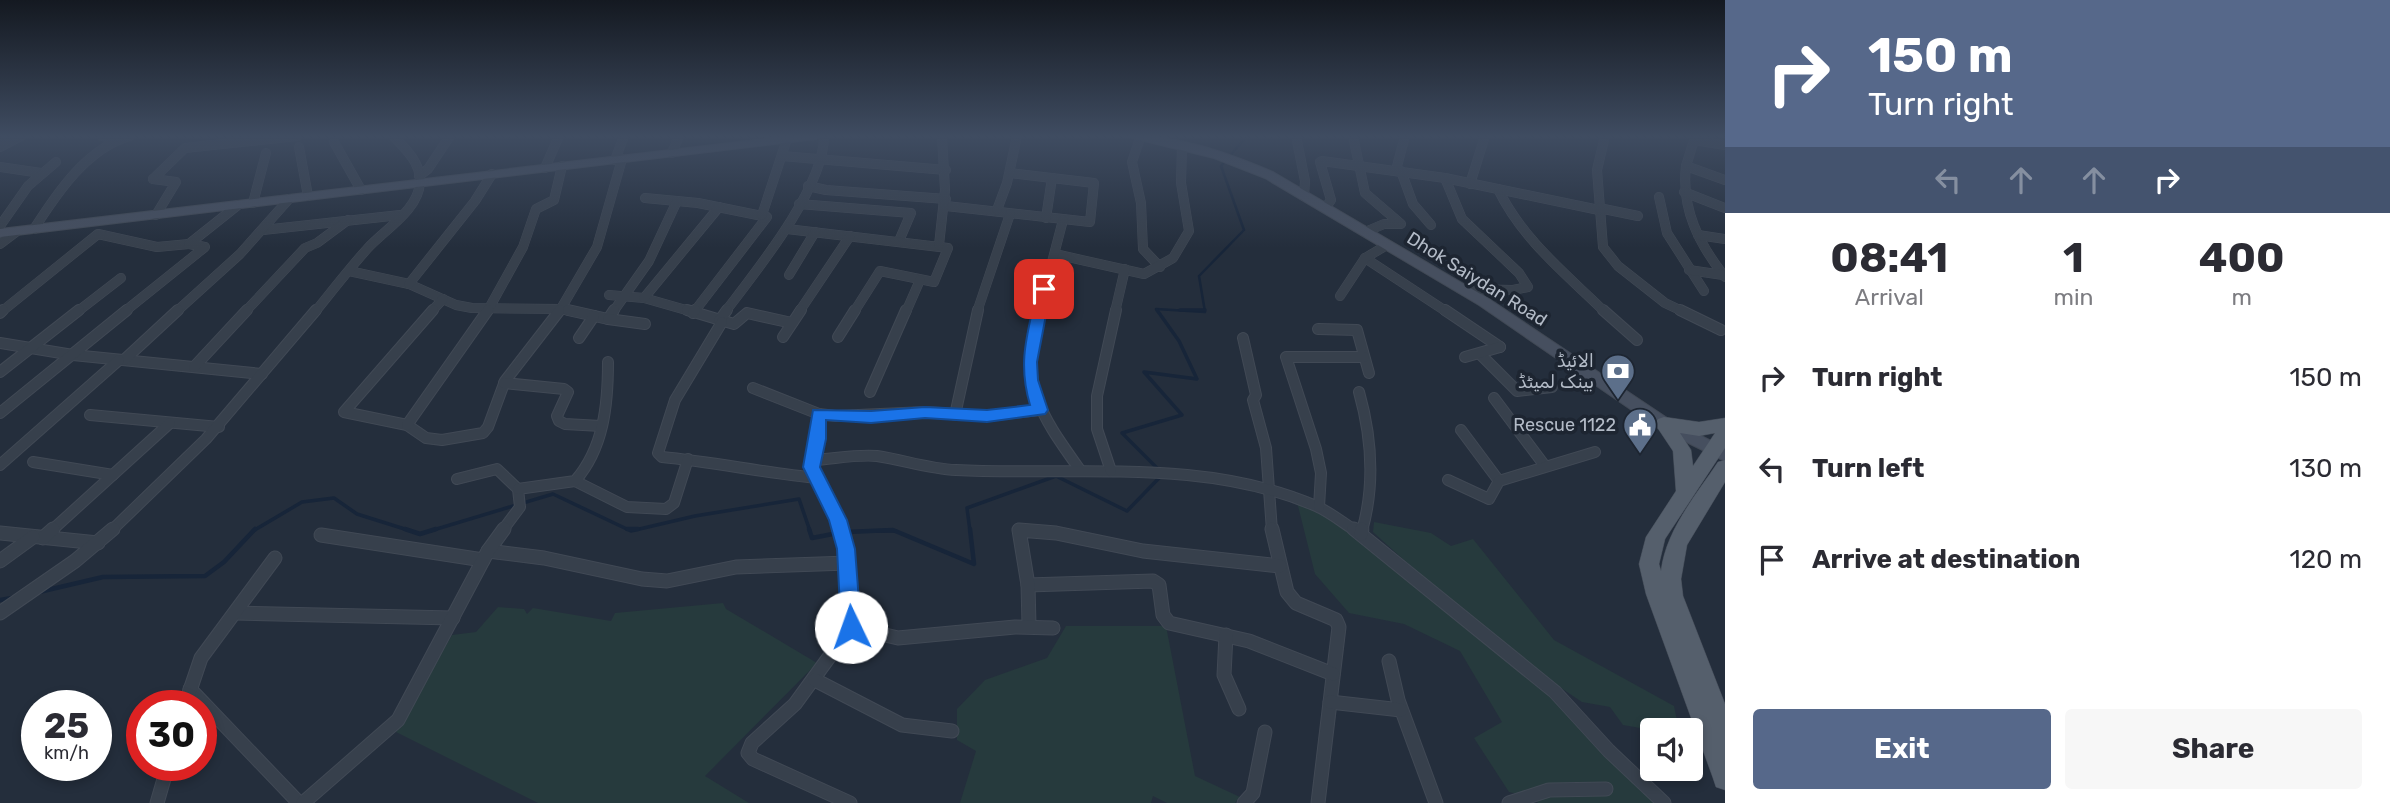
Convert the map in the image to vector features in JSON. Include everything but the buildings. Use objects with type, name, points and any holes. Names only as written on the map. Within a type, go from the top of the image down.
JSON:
[{"type":"main road","points":[[1664,424],[1699,429],[1725,425]]},
{"type":"main road","points":[[1664,424],[1682,450],[1686,491]]},
{"type":"main road","points":[[1722,451],[1686,491],[1656,537],[1649,564],[1653,586],[1725,734]]},
{"type":"main road","points":[[1722,451],[1717,492],[1675,547],[1669,575],[1687,656],[1725,778]]},
{"type":"street","points":[[0,226],[27,186],[40,173]]},
{"type":"street","points":[[34,229],[69,180],[77,173]]},
{"type":"street","points":[[156,215],[176,182],[153,179],[159,173]]},
{"type":"street","points":[[253,203],[261,173]]},
{"type":"street","points":[[304,173],[308,196]]},
{"type":"street","points":[[352,173],[361,190]]},
{"type":"street","points":[[419,173],[420,179]]},
{"type":"street","points":[[0,613],[98,543],[219,427],[380,233],[413,203],[420,179],[424,173]]},
{"type":"street","points":[[0,233],[361,190],[420,179],[497,173]]},
{"type":"street","points":[[407,425],[487,310],[523,247],[536,209],[554,200],[560,173]]},
{"type":"street","points":[[443,299],[344,412],[407,425],[426,438],[442,440],[483,433],[488,427],[504,383],[561,309],[597,247],[616,173]]},
{"type":"street","points":[[762,215],[776,173]]},
{"type":"street","points":[[814,173],[787,229],[721,321],[675,401],[658,453],[662,457],[724,463],[758,472],[817,478]]},
{"type":"street","points":[[939,245],[946,202],[946,173]]},
{"type":"street","points":[[997,210],[1010,173]]},
{"type":"street","points":[[808,186],[946,202],[1010,214],[1090,222],[1095,184],[1014,173]]},
{"type":"street","points":[[1135,173],[1141,203],[1143,249],[1160,267]]},
{"type":"street","points":[[1055,254],[1144,274],[1160,267],[1173,258],[1189,231],[1181,173]]},
{"type":"street","name":"Dhok Saiydan Road","points":[[1262,173],[1461,289],[1664,424],[1722,451]]},
{"type":"street","points":[[1304,173],[1307,182],[1304,196]]},
{"type":"street","points":[[1324,173],[1331,200],[1325,208]]},
{"type":"street","points":[[1360,173],[1365,193],[1401,224],[1384,224],[1365,232]]},
{"type":"street","points":[[1400,173],[1413,204],[1431,225]]},
{"type":"street","points":[[1418,173],[1638,216]]},
{"type":"street","points":[[1470,184],[1473,173]]},
{"type":"street","points":[[1597,173],[1603,247],[1618,266],[1665,303],[1721,330]]},
{"type":"street","points":[[1685,173],[1684,192],[1687,208],[1698,235],[1724,276]]},
{"type":"street","points":[[1707,173],[1725,180]]},
{"type":"street","points":[[409,284],[475,201],[492,174]]},
{"type":"street","points":[[1046,218],[1052,178]]},
{"type":"street","points":[[1445,178],[1462,219],[1519,273],[1528,287],[1513,290],[1461,289]]},
{"type":"street","points":[[1499,189],[1516,225],[1531,242],[1611,319],[1637,340]]},
{"type":"street","points":[[1684,192],[1725,208]]},
{"type":"street","points":[[1659,197],[1667,233],[1704,291]]},
{"type":"street","points":[[645,198],[719,207],[767,217],[693,313]]},
{"type":"street","points":[[0,465],[240,254],[289,199]]},
{"type":"street","points":[[608,319],[649,261],[677,201]]},
{"type":"street","points":[[799,204],[911,213],[899,241]]},
{"type":"street","points":[[189,244],[238,205]]},
{"type":"street","points":[[645,298],[719,207]]},
{"type":"street","points":[[956,415],[977,313],[1010,214]]},
{"type":"street","points":[[263,230],[400,215]]},
{"type":"street","points":[[194,368],[304,248],[317,243],[348,220]]},
{"type":"street","points":[[1063,220],[1044,289],[1030,362],[1030,380],[1040,410],[1080,471]]},
{"type":"street","points":[[787,229],[948,248],[934,282],[880,271],[838,337]]},
{"type":"street","points":[[0,244],[16,232]]},
{"type":"street","points":[[789,275],[815,232]]},
{"type":"street","points":[[0,313],[98,234],[157,247],[189,244],[205,247],[0,413]]},
{"type":"street","points":[[1698,235],[1725,239]]},
{"type":"street","points":[[783,337],[850,236]]},
{"type":"street","points":[[1340,296],[1365,258],[1387,245]]},
{"type":"street","points":[[1365,258],[1500,347],[1465,357]]},
{"type":"street","points":[[1111,471],[1097,429],[1097,396],[1125,269]]},
{"type":"street","points":[[1689,270],[1724,276]]},
{"type":"street","points":[[349,271],[409,284],[456,305],[487,310],[561,309],[645,324]]},
{"type":"street","points":[[0,372],[121,278]]},
{"type":"street","points":[[870,392],[920,280]]},
{"type":"street","points":[[609,295],[645,298],[734,324],[747,313],[792,323]]},
{"type":"street","points":[[579,338],[594,316]]},
{"type":"street","points":[[1318,328],[1357,330],[1369,373]]},
{"type":"street","points":[[1243,338],[1256,395],[1253,400],[1266,448],[1270,492],[1268,508],[1287,592],[1296,603],[1336,620],[1339,627],[1318,803]]},
{"type":"street","points":[[0,343],[73,355],[262,374]]},
{"type":"street","points":[[1480,354],[1517,391],[1552,387]]},
{"type":"street","points":[[1319,508],[1321,473],[1316,449],[1286,357],[1364,357]]},
{"type":"street","points":[[275,558],[201,657],[190,689],[301,803],[398,720],[520,497],[575,481],[583,472],[596,447],[608,402],[608,362]]},
{"type":"street","points":[[504,383],[564,388],[568,392],[558,416],[559,421],[565,424],[601,426]]},
{"type":"street","points":[[753,388],[818,414],[871,417],[925,412],[987,416],[1040,410]]},
{"type":"street","points":[[1359,392],[1366,415],[1369,460],[1369,511],[1361,534]]},
{"type":"street","points":[[1494,398],[1545,466]]},
{"type":"street","points":[[818,414],[812,467],[838,520],[847,556],[851,627],[796,704],[752,743],[748,753],[753,759],[850,803]]},
{"type":"street","points":[[90,415],[219,427]]},
{"type":"street","points":[[0,561],[38,537],[170,423]]},
{"type":"street","points":[[1461,430],[1499,481]]},
{"type":"street","points":[[1448,480],[1489,499],[1499,481],[1595,452]]},
{"type":"street","points":[[813,460],[875,456],[924,467],[956,470],[1148,472],[1231,482],[1319,508],[1361,534],[1555,692],[1617,759],[1664,803]]},
{"type":"street","points":[[575,481],[627,506],[672,508],[688,459]]},
{"type":"street","points":[[33,463],[113,475]]},
{"type":"street","points":[[457,479],[494,468],[520,497]]},
{"type":"street","points":[[1029,625],[1028,585],[1018,530],[1056,533],[1143,551],[1280,566]]},
{"type":"street","points":[[0,533],[98,543]]},
{"type":"street","points":[[321,535],[486,556],[544,558],[642,579],[667,580],[736,567],[847,556]]},
{"type":"street","points":[[1028,585],[1153,581],[1159,584],[1164,620],[1226,635],[1333,674]]},
{"type":"street","points":[[235,612],[453,618]]},
{"type":"street","points":[[851,627],[902,639],[981,628],[1029,625],[1053,628]]},
{"type":"street","points":[[1226,635],[1224,675],[1239,709]]},
{"type":"street","points":[[1389,661],[1401,710],[1436,803]]},
{"type":"street","points":[[815,680],[902,725],[952,731]]},
{"type":"street","points":[[1330,702],[1401,710]]},
{"type":"street","points":[[1244,803],[1253,793],[1265,732]]},
{"type":"street","points":[[157,803],[163,781]]},
{"type":"street","points":[[1509,803],[1549,790],[1606,789]]},
{"type":"green space","points":[[1296,498],[1350,529],[1544,688],[1659,803],[1538,803],[1534,798],[1509,792],[1474,738],[1502,722],[1460,651],[1404,624],[1349,613],[1315,574]]},
{"type":"green space","points":[[1374,522],[1431,533],[1451,546],[1473,539],[1554,640],[1674,706],[1676,718],[1640,718],[1640,728],[1623,725],[1610,707],[1582,702],[1460,611],[1373,532]]},
{"type":"green space","points":[[723,603],[726,609],[817,663],[705,776],[749,803],[538,803],[396,732],[452,635],[476,632],[498,607],[524,609],[527,614],[533,608],[611,621],[615,613]]},
{"type":"green space","points":[[1066,626],[1166,626],[1195,776],[1240,797],[1235,803],[1167,803],[1153,796],[1151,803],[960,803],[976,751],[957,740],[957,709],[985,680],[1047,658]]},
{"type":"waterway","points":[[1205,310],[1199,276],[1244,230],[1224,173]]},
{"type":"waterway","points":[[1158,312],[1156,309],[1205,310]]},
{"type":"waterway","points":[[1157,310],[1179,341],[1197,379],[1144,372],[1182,415],[1122,433],[1159,470]]},
{"type":"waterway","points":[[1180,310],[1205,310]]},
{"type":"waterway","points":[[970,531],[967,508],[1056,476],[1127,511],[1161,476]]},
{"type":"waterway","points":[[430,531],[553,494],[631,531],[695,516],[799,499],[810,531]]},
{"type":"waterway","points":[[253,531],[302,502],[334,498],[357,514],[411,531]]},
{"type":"waterway","points":[[405,529],[411,531]]},
{"type":"waterway","points":[[411,531],[420,534],[436,529]]},
{"type":"waterway","points":[[627,529],[638,529]]},
{"type":"waterway","points":[[809,529],[812,538],[838,533]]},
{"type":"waterway","points":[[895,531],[974,564],[970,529]]},
{"type":"waterway","points":[[39,592],[103,577],[205,576],[224,562],[253,531]]},
{"type":"waterway","points":[[846,532],[870,531]]},
{"type":"waterway","points":[[870,531],[895,531]]},
{"type":"waterway","points":[[870,531],[895,531]]},
{"type":"waterway","points":[[0,600],[12,598]]},
{"type":"place","name":"الائیڈ بینک لمیٹڈ","points":[[1618,401]]},
{"type":"place","name":"Rescue 1122","points":[[1640,455]]},
{"type":"route","points":[[851,627],[846,549],[838,520],[812,467],[818,439],[818,414],[871,417],[925,412],[987,416],[1040,410],[1030,380],[1030,362],[1044,289]]}]
